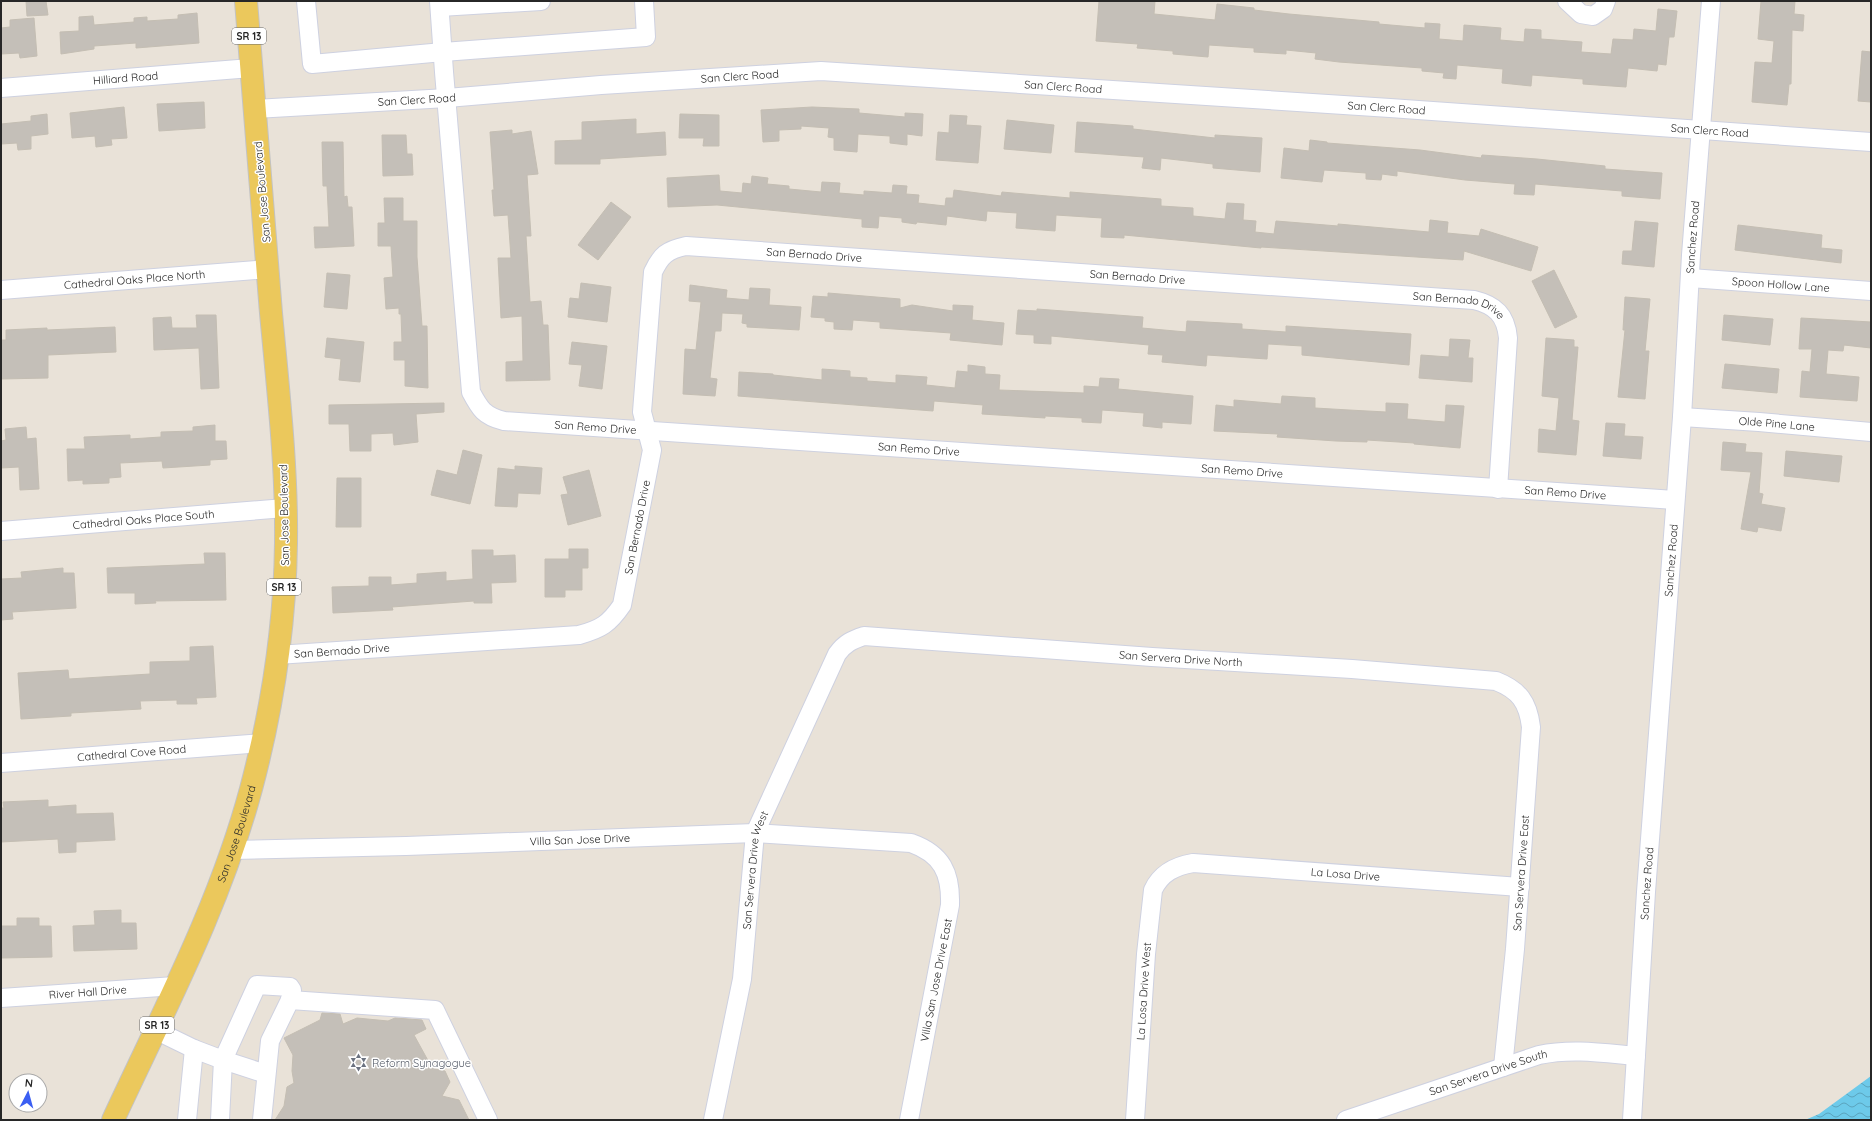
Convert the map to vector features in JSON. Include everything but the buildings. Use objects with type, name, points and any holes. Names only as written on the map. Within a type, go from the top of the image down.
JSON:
[{"type":"main road","name":"San Jose Boulevard","points":[[113,1120],[211,908],[232,850],[251,791],[262,743],[277,655],[284,599],[285,508],[283,460],[246,1]]},
{"type":"street","points":[[306,1],[312,64],[646,36],[644,1]]},
{"type":"street","points":[[439,4],[541,1]]},
{"type":"street","points":[[1567,1],[1581,14],[1592,16],[1603,9],[1606,1]]},
{"type":"street","name":"Sanchez Road","points":[[1632,1120],[1682,417],[1690,278],[1711,1]]},
{"type":"street","name":"San Remo Drive","points":[[439,4],[471,392],[478,406],[490,417],[504,421],[1675,500]]},
{"type":"street","name":"Hilliard Road","points":[[1,88],[251,68]]},
{"type":"street","name":"San Clerc Road","points":[[255,109],[447,98],[601,85],[821,71],[1390,108],[1871,142]]},
{"type":"street","name":"San Bernado Drive","points":[[277,655],[579,635],[598,630],[612,619],[622,605],[652,450],[648,430],[642,412],[653,272],[659,259],[671,249],[686,246],[1474,300],[1488,303],[1499,312],[1507,325],[1508,338],[1498,489]]},
{"type":"street","name":"Cathedral Oaks Place North","points":[[1,290],[268,269]]},
{"type":"street","name":"Spoon Hollow Lane","points":[[1690,278],[1871,291]]},
{"type":"street","name":"Olde Pine Lane","points":[[1682,417],[1871,432]]},
{"type":"street","name":"Cathedral Oaks Place South","points":[[1,531],[285,508]]},
{"type":"street","name":"San Servera Drive North","points":[[851,640],[864,636],[1352,669],[1496,681],[1509,686]]},
{"type":"street","name":"San Servera Drive West","points":[[713,1120],[742,979],[755,833],[837,654],[842,647],[851,640]]},
{"type":"street","name":"San Servera Drive East","points":[[1503,1067],[1520,887],[1531,727],[1529,713],[1524,700],[1509,686]]},
{"type":"street","name":"Cathedral Cove Road","points":[[1,763],[262,743]]},
{"type":"street","name":"Villa San Jose Drive","points":[[232,850],[406,846],[755,833],[911,843],[926,848]]},
{"type":"street","name":"Villa San Jose Drive East","points":[[909,1120],[950,905],[950,883],[943,865],[926,848]]},
{"type":"street","name":"La Losa Drive","points":[[1171,869],[1179,865],[1193,863],[1520,887]]},
{"type":"street","name":"La Losa Drive West","points":[[1135,1120],[1146,954],[1153,890],[1157,882],[1171,869]]},
{"type":"street","points":[[220,1120],[223,1060],[257,985],[290,987],[292,990],[290,1000],[270,1041],[262,1120]]},
{"type":"street","name":"River Hall Drive","points":[[1,998],[175,986]]},
{"type":"street","points":[[290,1000],[435,1010],[488,1120]]},
{"type":"street","points":[[155,1030],[194,1049],[266,1074]]},
{"type":"street","points":[[187,1120],[194,1049]]},
{"type":"street","name":"San Servera Drive South","points":[[1346,1120],[1539,1055],[1578,1050],[1636,1056]]},
{"type":"water","points":[[1871,1076],[1871,1120],[1805,1120],[1819,1114]]},
{"type":"place","name":"Reform Synagogue","points":[[359,1063]]}]
